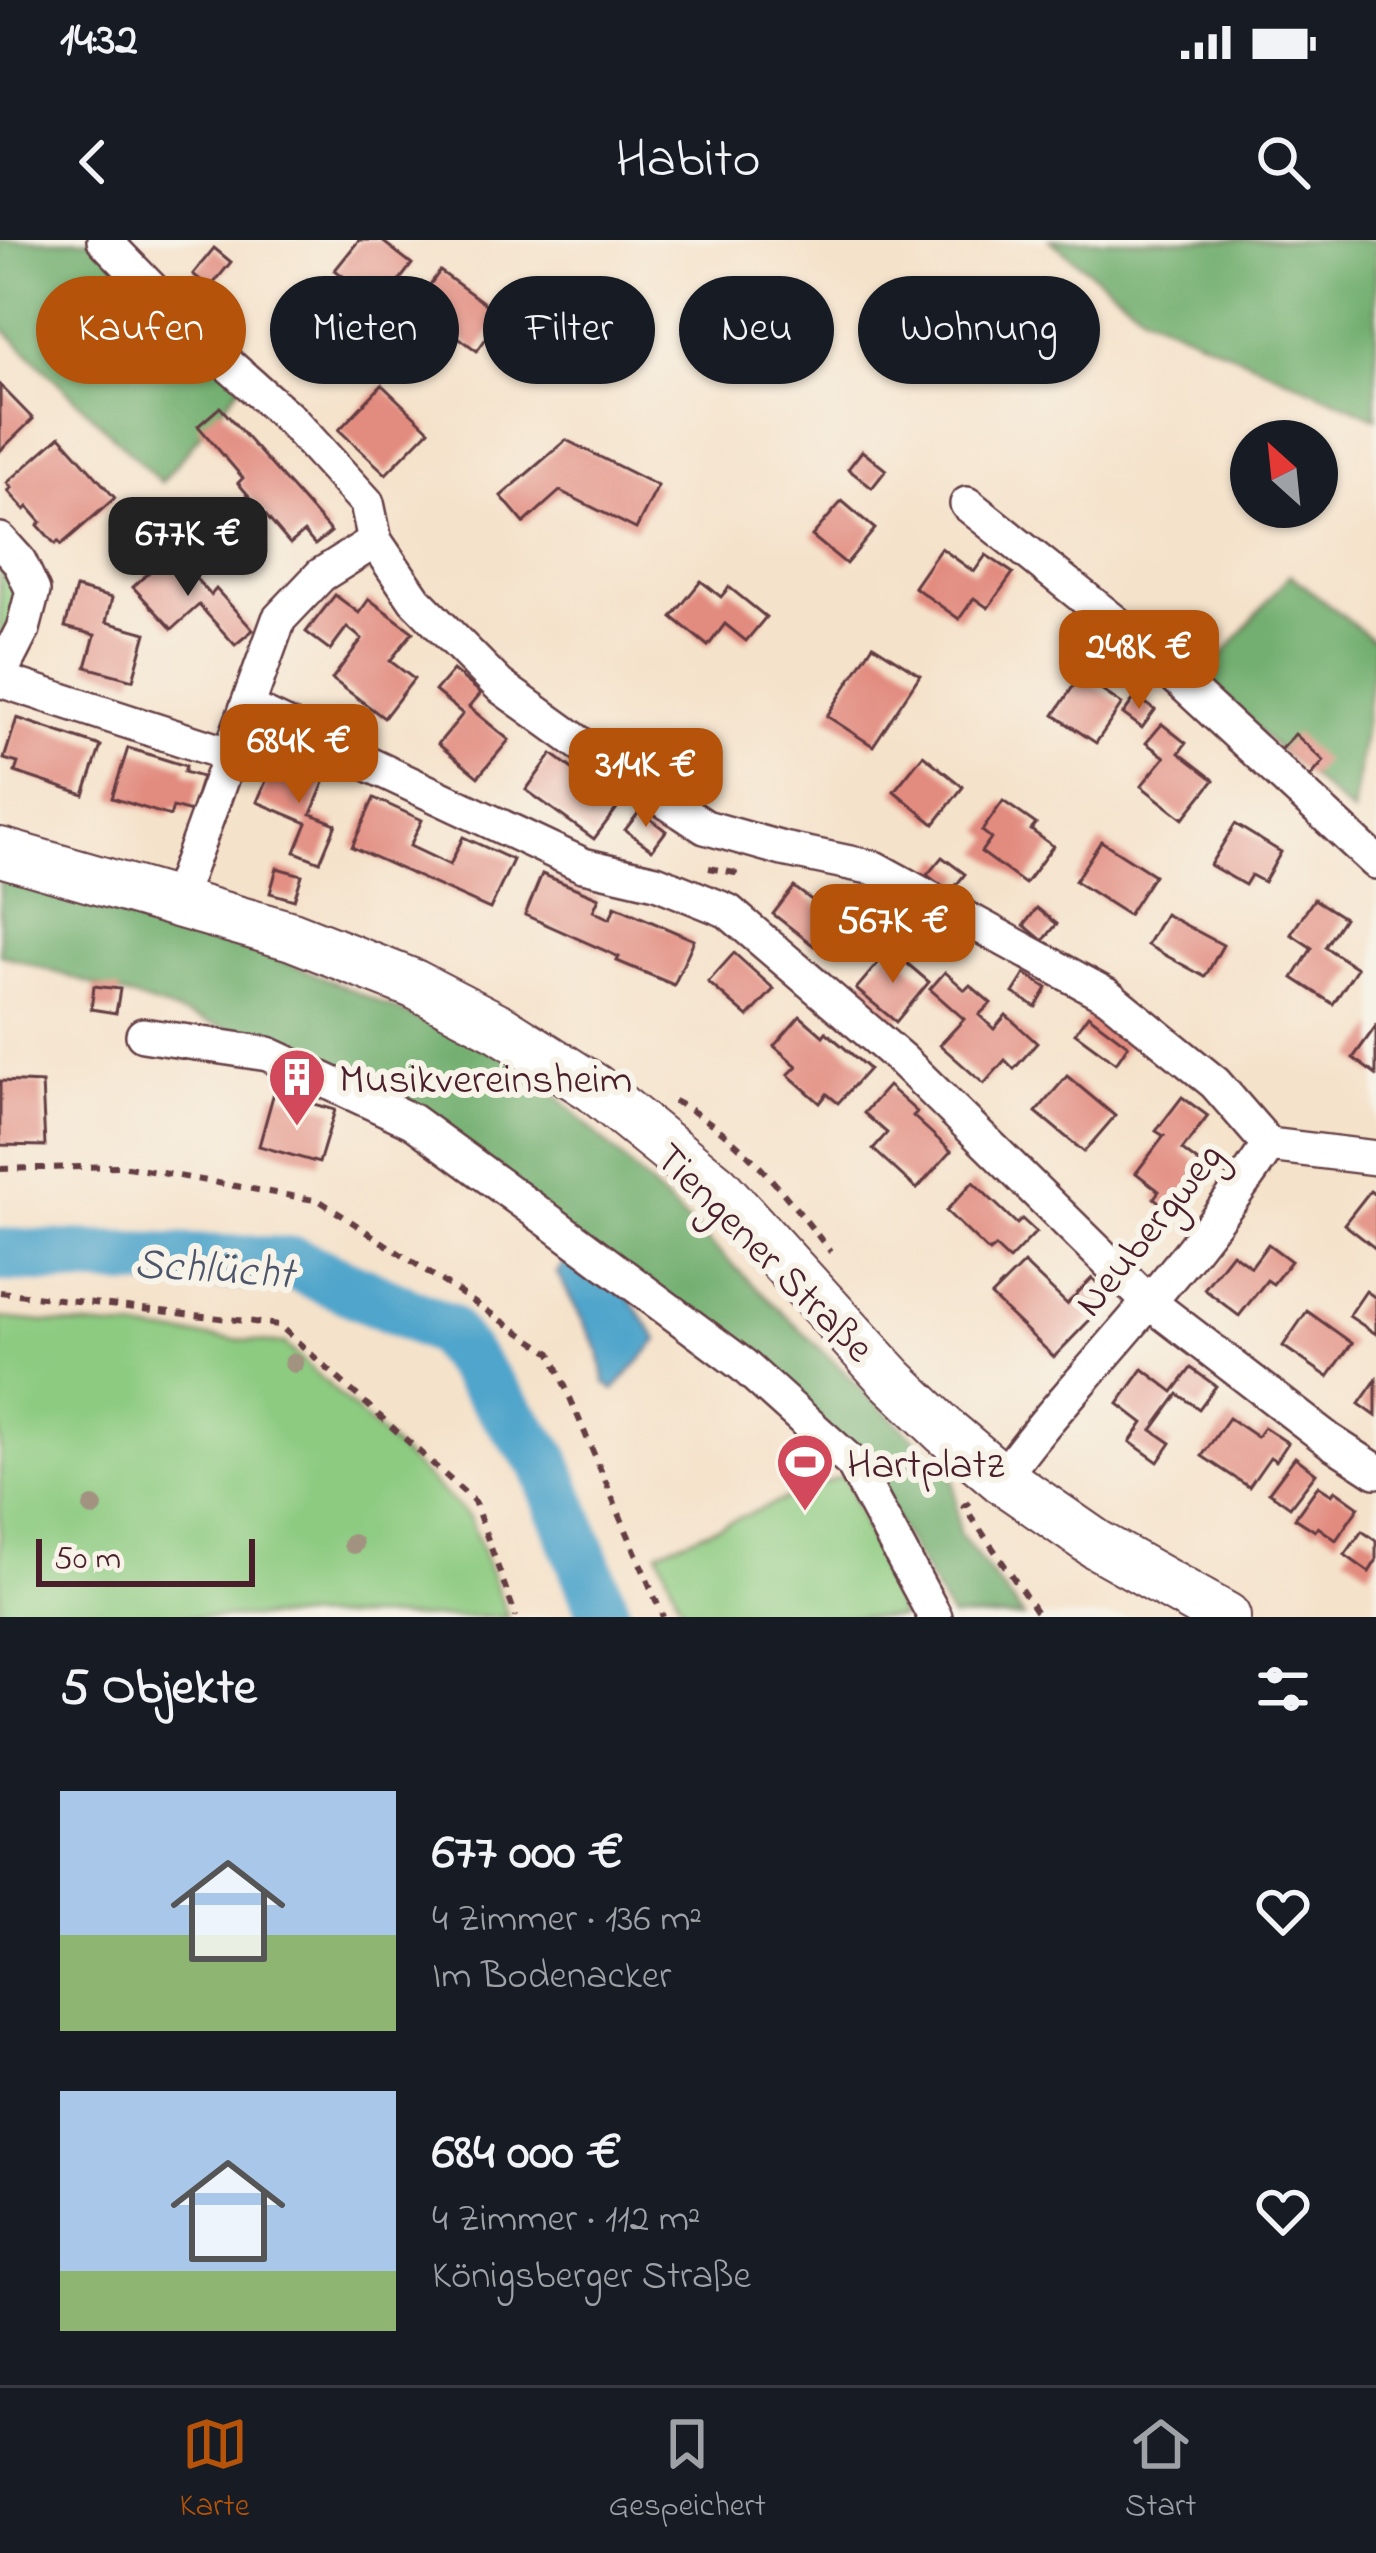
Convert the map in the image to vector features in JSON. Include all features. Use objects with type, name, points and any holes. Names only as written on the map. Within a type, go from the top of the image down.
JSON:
[{"type":"main road","name":"Tiengener Straße","points":[[0,852],[292,936],[414,984],[501,1029],[594,1088],[716,1187],[891,1379],[1002,1479],[1096,1544],[1226,1617]]},
{"type":"street","name":"Neubergweg","points":[[104,240],[206,345],[292,421],[367,502],[375,541],[416,600],[500,686],[705,827],[874,868],[1108,996],[1215,1083],[1269,1145],[1234,1198],[1002,1479]]},
{"type":"street","points":[[967,504],[1126,631],[1376,862]]},
{"type":"street","points":[[0,540],[19,560],[33,590],[0,677],[231,754]]},
{"type":"street","points":[[176,903],[279,619],[321,574],[375,541]]},
{"type":"street","points":[[247,707],[583,865],[656,882],[728,911],[902,1060],[1149,1302],[1376,1471]]},
{"type":"street","points":[[143,1035],[268,1054],[412,1120],[743,1365],[853,1464],[935,1617]]},
{"type":"street","points":[[1269,1145],[1376,1158]]},
{"type":"path","points":[[0,1168],[122,1166],[320,1201],[551,1353],[663,1617]]},
{"type":"path","points":[[0,1292],[280,1325],[474,1502],[516,1617]]},
{"type":"path","points":[[1002,1479],[964,1506],[1040,1617]]},
{"type":"green space","points":[[0,240],[115,240],[148,276],[36,276],[36,360],[0,325]]},
{"type":"green space","points":[[1050,240],[1376,240],[1376,418],[1144,314]]},
{"type":"green space","points":[[60,384],[242,384],[161,483]]},
{"type":"green space","points":[[0,529],[44,575],[0,695]]},
{"type":"green space","points":[[1290,574],[1376,643],[1353,814],[1201,681]]},
{"type":"green space","points":[[0,864],[156,905],[524,1065],[953,1476],[959,1533],[1024,1617],[951,1617],[860,1458],[741,1354],[271,1043],[0,954]]},
{"type":"green space","points":[[0,1318],[285,1344],[469,1517],[508,1617],[0,1614]]},
{"type":"green space","name":"Hartplatz","points":[[844,1475],[901,1617],[685,1617],[658,1551]]},
{"type":"water","points":[[565,1263],[623,1289],[658,1340],[614,1390],[605,1383],[599,1351],[557,1273]]},
{"type":"building","points":[[359,240],[381,240],[412,264],[403,276],[343,276],[335,270]]},
{"type":"building","points":[[214,248],[231,262],[220,276],[193,274]]},
{"type":"building","points":[[459,285],[483,302],[483,343],[477,351],[459,338]]},
{"type":"building","points":[[0,385],[33,419],[0,451]]},
{"type":"building","points":[[382,385],[429,430],[386,474],[339,430]]},
{"type":"building","points":[[220,407],[331,532],[315,545],[304,532],[290,544],[198,426]]},
{"type":"building","points":[[60,436],[115,498],[61,545],[8,491],[12,488],[7,483]]},
{"type":"building","points":[[566,440],[658,486],[636,529],[560,491],[524,523],[501,496]]},
{"type":"building","points":[[862,451],[886,470],[872,488],[848,469]]},
{"type":"building","points":[[842,501],[875,529],[846,564],[812,536]]},
{"type":"building","points":[[941,548],[974,572],[986,555],[1013,573],[988,608],[974,598],[959,619],[914,587]]},
{"type":"building","points":[[171,552],[211,595],[216,589],[253,630],[235,645],[199,605],[172,629],[133,587]]},
{"type":"building","points":[[701,581],[721,597],[729,587],[766,617],[746,641],[725,624],[708,646],[672,617]]},
{"type":"building","points":[[76,588],[112,598],[106,622],[146,633],[133,680],[86,667],[95,635],[65,627]]},
{"type":"building","points":[[335,595],[359,613],[369,599],[413,632],[390,661],[414,679],[384,718],[332,679],[362,639],[347,627],[330,650],[306,632]]},
{"type":"building","points":[[873,645],[920,675],[873,746],[827,716]]},
{"type":"building","points":[[453,670],[481,693],[469,707],[509,740],[478,777],[438,744],[463,714],[435,691]]},
{"type":"building","points":[[1080,676],[1122,704],[1096,743],[1054,715]]},
{"type":"building","points":[[1136,696],[1155,710],[1142,728],[1123,714]]},
{"type":"building","points":[[17,718],[101,746],[84,795],[15,772],[18,763],[4,759]]},
{"type":"building","points":[[1162,724],[1186,743],[1179,753],[1214,780],[1183,819],[1141,786],[1165,757],[1146,743]]},
{"type":"building","points":[[1295,734],[1324,761],[1309,778],[1280,750]]},
{"type":"building","points":[[128,748],[186,766],[184,772],[202,777],[191,812],[173,807],[170,816],[112,798]]},
{"type":"building","points":[[552,754],[620,804],[594,839],[526,790]]},
{"type":"building","points":[[923,755],[963,787],[934,824],[894,791]]},
{"type":"building","points":[[275,760],[325,780],[311,814],[336,824],[320,862],[295,852],[307,823],[257,802]]},
{"type":"building","points":[[374,798],[422,820],[410,846],[450,865],[463,837],[513,860],[490,909],[352,847]]},
{"type":"building","points":[[1003,801],[1036,824],[1031,830],[1053,846],[1025,884],[981,852],[991,838],[982,831]]},
{"type":"building","points":[[640,811],[666,831],[652,850],[625,830]]},
{"type":"building","points":[[1235,824],[1281,852],[1264,882],[1251,875],[1245,885],[1210,865]]},
{"type":"building","points":[[1101,841],[1154,875],[1128,915],[1075,881]]},
{"type":"building","points":[[942,857],[965,874],[950,893],[927,875]]},
{"type":"building","points":[[277,868],[302,875],[294,900],[270,893]]},
{"type":"building","points":[[542,874],[599,898],[593,911],[610,919],[615,906],[694,940],[674,985],[525,915]]},
{"type":"building","points":[[794,887],[836,918],[814,946],[773,914]]},
{"type":"building","points":[[1314,899],[1344,918],[1325,947],[1357,968],[1333,1004],[1293,978],[1312,948],[1291,934]]},
{"type":"building","points":[[1037,908],[1057,924],[1043,941],[1024,925]]},
{"type":"building","points":[[1165,914],[1223,945],[1205,977],[1147,945]]},
{"type":"building","points":[[890,949],[929,982],[896,1022],[856,989]]},
{"type":"building","points":[[734,953],[774,989],[748,1017],[708,982]]},
{"type":"building","points":[[945,972],[965,990],[970,985],[991,1003],[979,1015],[994,1029],[1006,1015],[1037,1043],[1014,1069],[1005,1060],[984,1084],[940,1045],[964,1019],[930,989]]},
{"type":"building","points":[[1025,974],[1047,988],[1036,1007],[1013,993]]},
{"type":"building","points":[[94,986],[120,989],[116,1013],[91,1009]]},
{"type":"building","points":[[1088,1015],[1128,1045],[1116,1063],[1075,1033]]},
{"type":"building","points":[[800,1016],[869,1069],[838,1103],[827,1094],[820,1103],[788,1075],[797,1066],[774,1046]]},
{"type":"building","points":[[1376,1026],[1376,1075],[1353,1058]]},
{"type":"building","points":[[1067,1076],[1115,1116],[1084,1152],[1036,1112]]},
{"type":"building","points":[[0,1081],[42,1083],[45,1146],[0,1145]]},
{"type":"building","points":[[888,1086],[951,1151],[917,1189],[873,1149],[887,1133],[864,1113]]},
{"type":"building","name":"Musikvereinsheim","points":[[274,1092],[335,1110],[319,1163],[259,1146]]},
{"type":"building","points":[[1182,1097],[1208,1116],[1182,1150],[1206,1168],[1172,1212],[1154,1198],[1159,1191],[1136,1173],[1164,1136],[1156,1131]]},
{"type":"building","points":[[973,1182],[1017,1224],[1022,1219],[1036,1232],[1009,1260],[995,1247],[989,1252],[946,1211]]},
{"type":"building","points":[[1370,1191],[1376,1195],[1376,1249],[1344,1224]]},
{"type":"building","points":[[1268,1244],[1291,1261],[1273,1284],[1267,1280],[1239,1316],[1204,1289],[1232,1253],[1251,1267]]},
{"type":"building","points":[[1024,1263],[1067,1304],[1092,1278],[1112,1297],[1054,1357],[991,1296]]},
{"type":"building","points":[[1366,1291],[1376,1298],[1376,1334],[1349,1316]]},
{"type":"building","points":[[1307,1311],[1352,1343],[1328,1377],[1283,1346]]},
{"type":"building","points":[[1191,1368],[1216,1386],[1199,1409],[1178,1394],[1152,1430],[1171,1443],[1158,1462],[1130,1442],[1143,1423],[1118,1404],[1143,1369],[1173,1392]]},
{"type":"building","points":[[1376,1380],[1376,1416],[1359,1404]]},
{"type":"building","points":[[1229,1418],[1257,1437],[1264,1427],[1288,1443],[1276,1461],[1270,1457],[1249,1487],[1202,1456]]},
{"type":"building","points":[[1295,1457],[1316,1473],[1290,1507],[1269,1492]]},
{"type":"building","points":[[1318,1486],[1332,1495],[1335,1490],[1359,1507],[1336,1540],[1295,1518]]},
{"type":"building","points":[[1362,1531],[1376,1541],[1376,1561],[1369,1572],[1345,1555]]},
{"type":"waterway","name":"Schlücht","points":[[0,1255],[295,1264],[445,1330],[544,1461],[605,1617]]},
{"type":"place","name":"Musikvereinsheim","points":[[297,1128]]},
{"type":"place","name":"Hartplatz","points":[[805,1513]]}]
